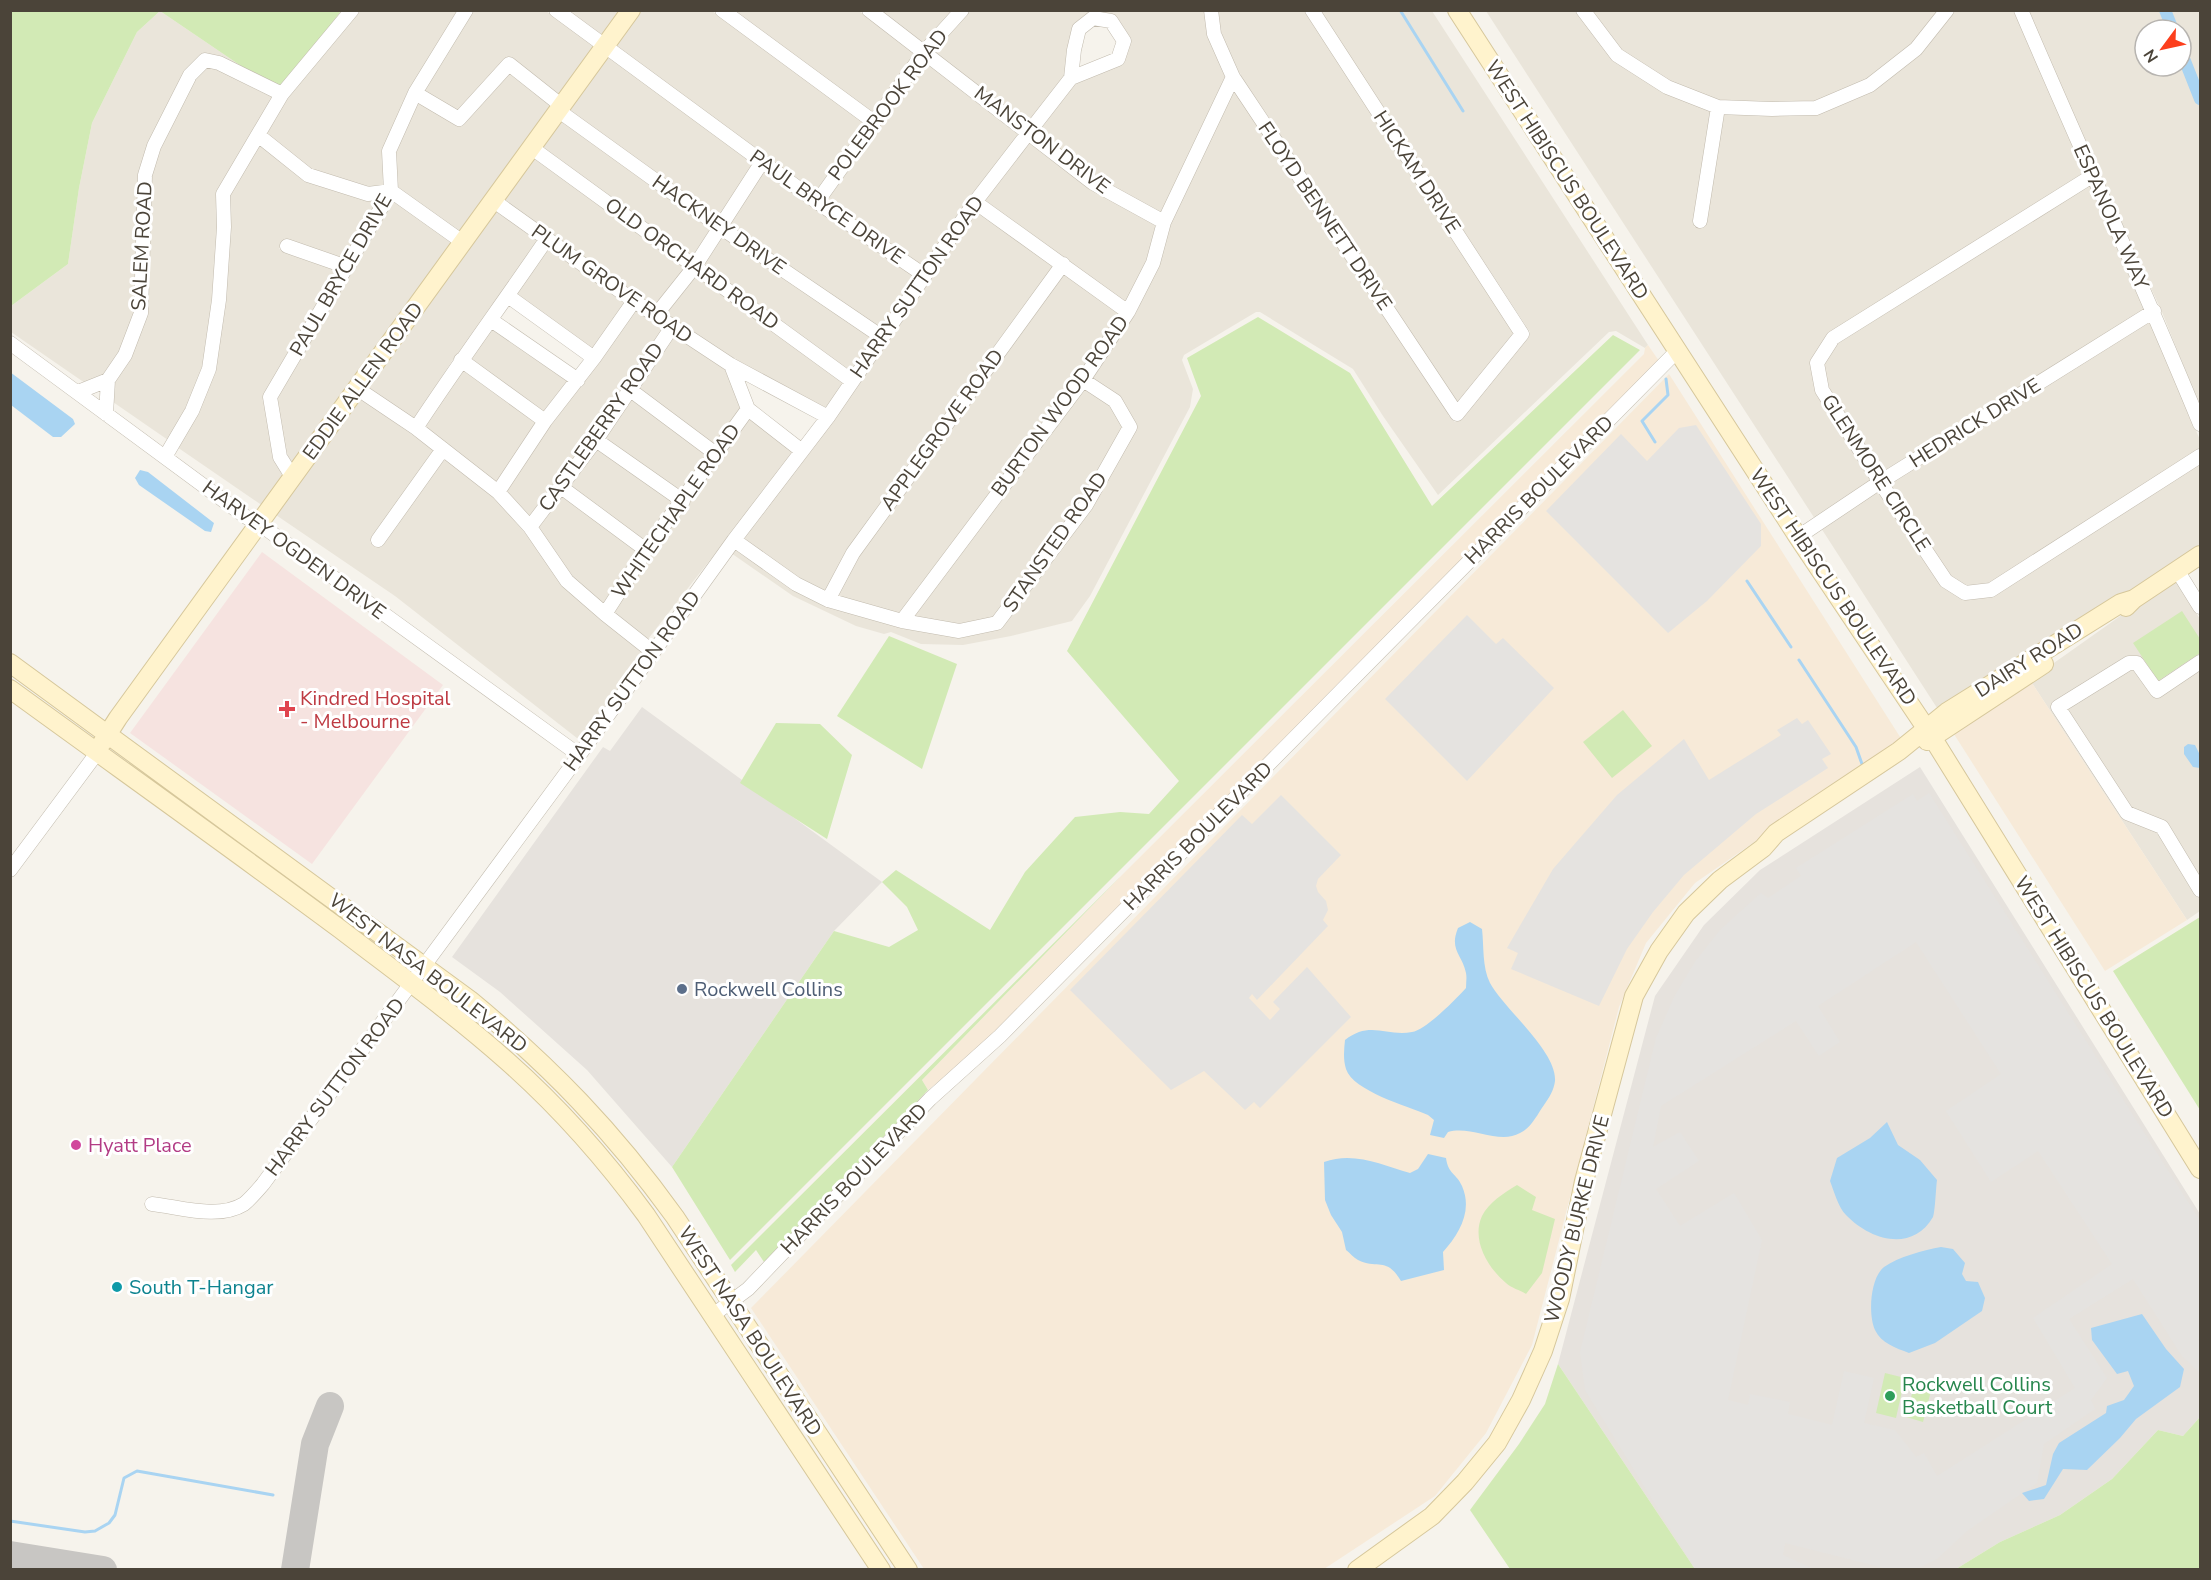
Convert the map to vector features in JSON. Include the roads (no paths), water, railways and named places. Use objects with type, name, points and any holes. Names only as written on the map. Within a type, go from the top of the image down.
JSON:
[{"type":"street","points":[[165,457],[192,411],[209,369],[219,300],[224,227],[223,194],[282,94],[352,10]]},
{"type":"street","name":"PAUL BRYCE DRIVE","points":[[292,478],[280,457],[270,397],[392,191],[389,151],[414,93],[466,10]]},
{"type":"street","name":"PAUL BRYCE DRIVE","points":[[556,10],[817,202],[924,275]]},
{"type":"street","name":"EDDIE ALLEN ROAD","points":[[97,753],[108,734],[258,523],[358,389],[631,10]]},
{"type":"street","points":[[722,10],[874,122]]},
{"type":"street","name":"MANSTON DRIVE","points":[[869,10],[1093,183],[1164,222]]},
{"type":"street","name":"POLEBROOK ROAD","points":[[817,202],[924,52],[962,10]]},
{"type":"street","name":"FLOYD BENNETT DRIVE","points":[[1211,10],[1214,34],[1233,77],[1457,414]]},
{"type":"street","name":"HICKAM DRIVE","points":[[1312,10],[1522,334],[1457,414]]},
{"type":"street","name":"WEST HIBISCUS BOULEVARD","points":[[1457,10],[1798,537],[1929,732],[2200,1169]]},
{"type":"street","points":[[1582,10],[1617,55],[1667,87],[1718,107],[1772,109],[1815,108],[1870,85],[1916,49],[1947,10]]},
{"type":"street","name":"ESPANOLA WAY","points":[[2021,10],[2092,176],[2154,311],[2200,424]]},
{"type":"street","points":[[1093,18],[1111,21],[1124,41],[1118,59],[1071,78],[1079,29],[1093,18]]},
{"type":"street","name":"SALEM ROAD","points":[[108,380],[125,355],[141,313],[145,175],[154,146],[190,75],[205,60],[219,63],[282,94]]},
{"type":"street","name":"HACKNEY DRIVE","points":[[414,93],[459,119],[509,64],[560,108],[720,227],[882,337]]},
{"type":"street","name":"BURTON WOOD ROAD","points":[[902,621],[1083,380],[1128,312],[1153,263],[1164,222],[1233,77]]},
{"type":"street","name":"HARRY SUTTON ROAD","points":[[152,1203],[214,1212],[228,1210],[246,1202],[270,1175],[412,984],[734,540],[828,417],[975,202],[1071,78]]},
{"type":"street","points":[[1700,221],[1718,107]]},
{"type":"street","points":[[258,135],[308,175],[368,194],[392,191],[464,243]]},
{"type":"street","name":"OLD ORCHARD ROAD","points":[[532,148],[852,381]]},
{"type":"street","points":[[656,315],[695,266],[762,162]]},
{"type":"street","name":"GLENMORE CIRCLE","points":[[2092,176],[1833,339],[1817,363],[1822,390],[1946,581],[1965,593],[1991,590],[2200,456]]},
{"type":"street","name":"PLUM GROVE ROAD","points":[[494,201],[672,327],[731,365],[828,417]]},
{"type":"street","points":[[975,202],[1128,312]]},
{"type":"street","points":[[416,428],[546,240]]},
{"type":"street","points":[[287,246],[347,267]]},
{"type":"street","name":"APPLEGROVE ROAD","points":[[828,600],[853,553],[1063,264]]},
{"type":"street","points":[[508,296],[594,358]]},
{"type":"street","points":[[498,492],[545,421],[578,380],[634,301]]},
{"type":"street","name":"HEDRICK DRIVE","points":[[1798,537],[1880,482],[2154,311]]},
{"type":"street","points":[[491,320],[578,380]]},
{"type":"street","name":"CASTLEBERRY ROAD","points":[[530,527],[596,440],[672,327]]},
{"type":"street","name":"HARVEY OGDEN DRIVE","points":[[10,343],[246,517],[258,523],[579,755]]},
{"type":"street","name":"HARRIS BOULEVARD","points":[[713,1315],[748,1289],[939,1091],[1000,1036],[1677,351]]},
{"type":"street","points":[[461,360],[545,421]]},
{"type":"street","points":[[731,365],[748,409],[802,451]]},
{"type":"street","points":[[78,392],[108,380],[106,414]]},
{"type":"street","name":"STANSTED ROAD","points":[[734,540],[796,584],[828,600],[902,621],[959,631],[997,623],[1086,505],[1130,427],[1115,401],[1083,380]]},
{"type":"street","points":[[358,389],[416,428],[498,492],[530,527],[567,581],[654,652]]},
{"type":"street","points":[[629,389],[716,454]]},
{"type":"street","name":"WHITECHAPLE ROAD","points":[[605,614],[646,550],[748,409]]},
{"type":"street","points":[[596,440],[682,501]]},
{"type":"street","points":[[378,540],[443,449]]},
{"type":"street","points":[[561,487],[646,550]]},
{"type":"street","name":"DAIRY ROAD","points":[[1929,732],[2064,651],[2121,611],[2134,599],[2200,555]]},
{"type":"street","points":[[2177,570],[2200,607]]},
{"type":"street","name":"WEST NASA BOULEVARD","points":[[10,663],[424,965],[507,1030],[586,1106],[646,1178],[732,1302],[908,1569]]},
{"type":"street","points":[[2200,663],[2157,691],[2137,663],[2129,663],[2058,707],[2127,813],[2162,827],[2200,890]]},
{"type":"street","name":"WEST NASA BOULEVARD","points":[[10,690],[412,984],[508,1061],[573,1126],[633,1197],[881,1569]]},
{"type":"street","name":"WOODY BURKE DRIVE","points":[[1357,1569],[1432,1515],[1466,1482],[1497,1443],[1521,1400],[1543,1351],[1560,1299],[1584,1181],[1634,996],[1659,951],[1686,913],[1720,880],[1763,848],[1778,844],[1887,772],[1929,732]]},
{"type":"street","points":[[10,870],[97,753]]},
{"type":"street","points":[[809,1461],[828,1449]]},
{"type":"water","points":[[10,372],[73,419],[75,424],[61,437],[53,437],[11,405]]},
{"type":"water","points":[[140,470],[148,472],[214,523],[211,532],[205,531],[139,485],[135,478]]},
{"type":"water","points":[[2188,744],[2195,745],[2200,755],[2200,768],[2193,767],[2184,754],[2184,747]]},
{"type":"water","points":[[1470,922],[1482,929],[1484,963],[1490,983],[1539,1044],[1553,1069],[1555,1081],[1548,1100],[1527,1128],[1512,1136],[1503,1137],[1466,1131],[1448,1132],[1444,1138],[1430,1135],[1434,1120],[1428,1115],[1369,1091],[1351,1077],[1345,1065],[1345,1040],[1354,1034],[1371,1030],[1403,1033],[1418,1030],[1466,988],[1466,973],[1455,942],[1458,928]]},
{"type":"water","points":[[1887,1122],[1898,1145],[1920,1160],[1937,1180],[1933,1217],[1924,1228],[1903,1239],[1879,1236],[1856,1224],[1841,1208],[1830,1181],[1837,1158],[1870,1138]]},
{"type":"water","points":[[1428,1154],[1446,1158],[1451,1171],[1462,1186],[1466,1204],[1465,1213],[1459,1230],[1443,1252],[1444,1270],[1401,1281],[1396,1273],[1386,1266],[1365,1263],[1346,1250],[1342,1232],[1325,1200],[1324,1162],[1346,1158],[1357,1159],[1410,1173],[1418,1169]]},
{"type":"water","points":[[1941,1247],[1953,1249],[1965,1263],[1962,1274],[1966,1281],[1978,1282],[1985,1298],[1982,1311],[1935,1343],[1909,1353],[1885,1342],[1875,1330],[1871,1315],[1873,1288],[1879,1272],[1890,1263],[1911,1254]]},
{"type":"water","points":[[2142,1314],[2166,1349],[2184,1369],[2180,1387],[2136,1419],[2087,1470],[2063,1469],[2044,1499],[2029,1501],[2022,1493],[2046,1485],[2053,1454],[2059,1443],[2106,1413],[2107,1406],[2124,1400],[2134,1386],[2128,1371],[2117,1374],[2092,1340],[2091,1328]]},
{"type":"waterway","points":[[1400,10],[1463,111]]},
{"type":"waterway","points":[[2165,10],[2168,18]]},
{"type":"waterway","points":[[2192,78],[2200,99]]},
{"type":"waterway","points":[[1655,442],[1642,421],[1668,395],[1666,379]]},
{"type":"waterway","points":[[1747,581],[1791,647]]},
{"type":"waterway","points":[[1799,660],[1856,747],[1862,764]]},
{"type":"waterway","points":[[10,1521],[85,1532],[95,1531],[109,1523],[115,1515],[124,1478],[137,1471],[273,1495]]},
{"type":"place","name":"Kindred Hospital - Melbourne","points":[[287,709]]},
{"type":"place","name":"Rockwell Collins","points":[[682,989]]},
{"type":"place","name":"Hyatt Place","points":[[76,1145]]},
{"type":"place","name":"South T-Hangar","points":[[117,1287]]},
{"type":"place","name":"Rockwell Collins Basketball Court","points":[[1890,1396]]}]
